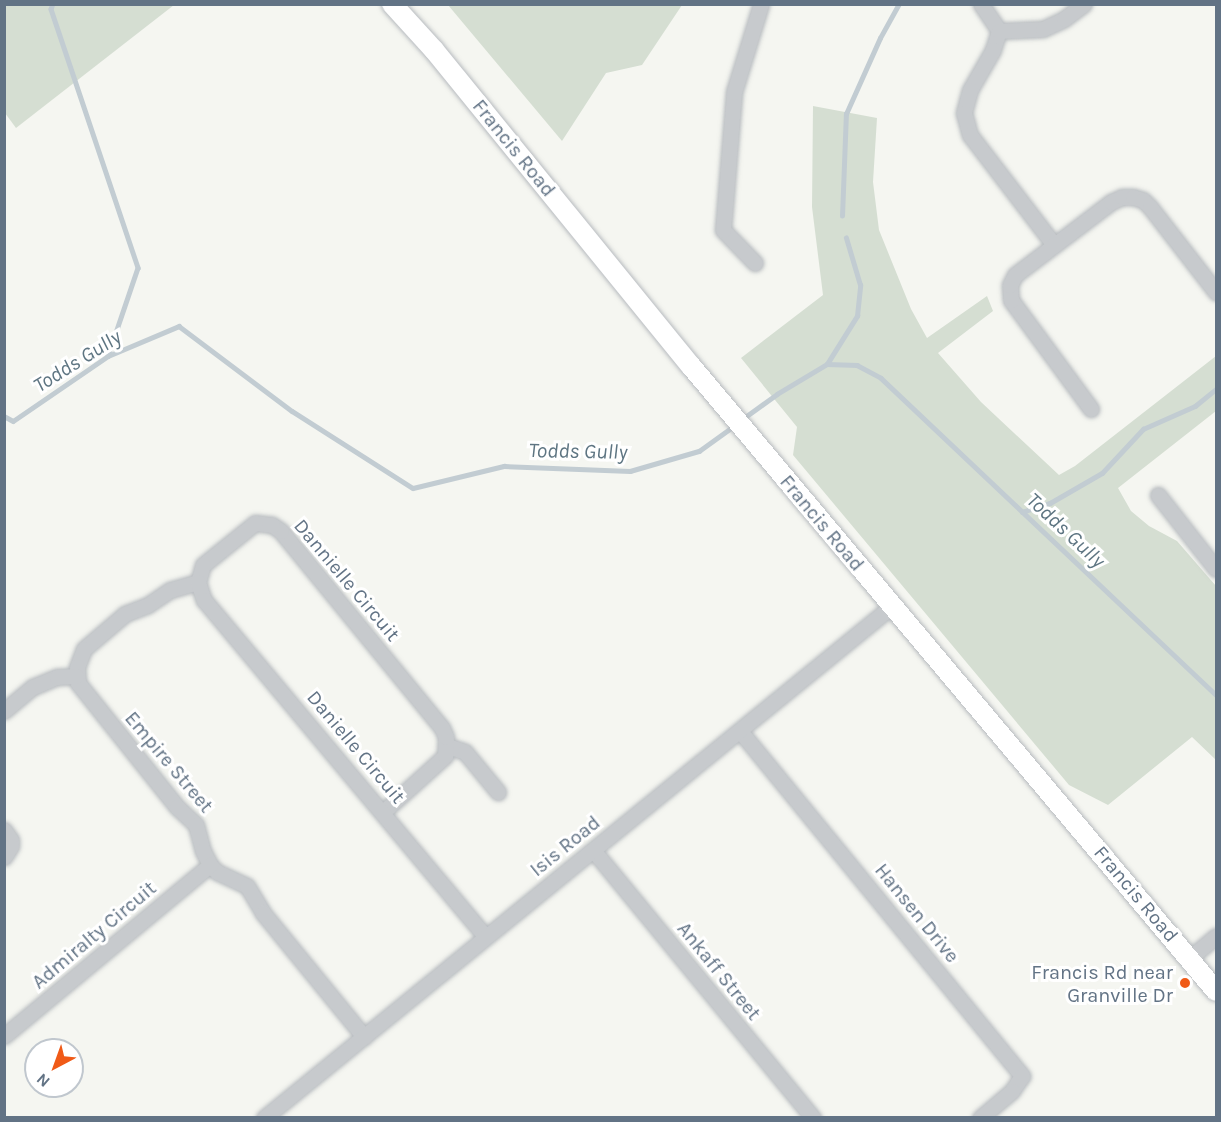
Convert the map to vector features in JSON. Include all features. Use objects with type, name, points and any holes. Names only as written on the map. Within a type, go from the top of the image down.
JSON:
[{"type":"main road","name":"Francis Road","points":[[392,4],[434,50],[708,386],[1216,991]]},
{"type":"main road","name":"Francis Road","points":[[406,4],[434,50]]},
{"type":"street","points":[[755,263],[723,230],[734,92],[761,4]]},
{"type":"street","points":[[981,4],[999,31]]},
{"type":"street","points":[[999,31],[1043,29],[1064,19],[1084,4]]},
{"type":"street","points":[[999,31],[993,50],[970,90],[964,113],[970,135],[1054,244]]},
{"type":"street","points":[[1091,409],[1011,300],[1010,285],[1015,274],[1112,201],[1122,197],[1143,200],[1216,292]]},
{"type":"street","points":[[1158,495],[1216,569]]},
{"type":"street","name":"Dannielle Circuit","points":[[198,582],[203,565],[246,528],[255,523],[272,525],[280,531],[442,728],[448,746]]},
{"type":"street","points":[[4,711],[33,687],[57,677],[76,676],[79,658],[84,649],[124,614],[148,605],[171,590],[198,582]]},
{"type":"street","name":"Danielle Circuit","points":[[198,582],[204,600],[486,938]]},
{"type":"street","name":"Isis Road","points":[[270,1116],[892,606]]},
{"type":"street","name":"Empire Street","points":[[76,676],[80,689],[177,807],[196,825],[203,851],[210,865]]},
{"type":"street","name":"Hansen Drive","points":[[740,731],[1022,1076],[1012,1091],[980,1118]]},
{"type":"street","points":[[383,812],[438,764],[445,756],[448,746],[465,752],[498,792]]},
{"type":"street","points":[[4,830],[11,846],[4,857]]},
{"type":"street","name":"Ankaff Street","points":[[593,850],[813,1118]]},
{"type":"street","points":[[210,865],[218,872],[247,886],[263,913],[364,1037]]},
{"type":"street","name":"Admiralty Circuit","points":[[4,1036],[210,865]]},
{"type":"street","points":[[1190,958],[1216,936]]},
{"type":"shaded area","points":[[5,4],[174,5],[16,128],[5,113]]},
{"type":"shaded area","points":[[448,5],[682,5],[642,65],[606,73],[562,141]]},
{"type":"shaded area","points":[[813,106],[877,118],[873,182],[879,230],[911,309],[927,338],[987,296],[993,311],[938,353],[981,402],[1059,475],[1075,466],[1216,356],[1216,411],[1118,488],[1131,511],[1149,526],[1177,541],[1216,586],[1216,760],[1192,737],[1108,805],[1069,785],[793,455],[797,427],[741,358],[823,295],[812,207]]},
{"type":"waterway","points":[[53,4],[51,9],[138,268],[108,356]]},
{"type":"waterway","points":[[842,216],[846,114],[880,38],[899,4]]},
{"type":"waterway","points":[[827,364],[857,316],[860,285],[846,238]]},
{"type":"waterway","name":"Todds Gully","points":[[4,416],[13,421],[108,356],[179,326],[292,411],[413,488],[504,466],[630,471],[699,451],[735,425]]},
{"type":"waterway","name":"Todds Gully","points":[[741,420],[777,394],[827,364],[857,365],[881,378],[1216,695]]},
{"type":"waterway","points":[[1022,512],[1050,503],[1102,473],[1143,429],[1195,406],[1216,389]]},
{"type":"place","name":"Francis Rd near Granville Dr","points":[[1185,983]]}]
